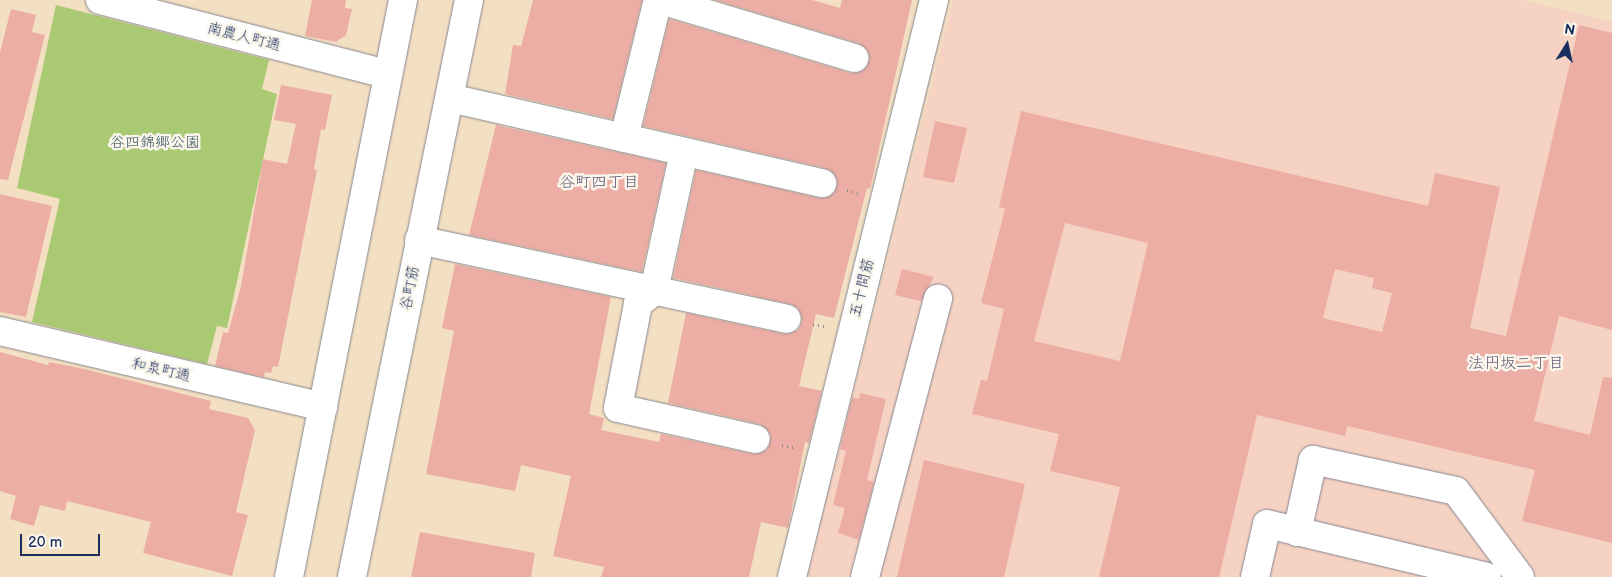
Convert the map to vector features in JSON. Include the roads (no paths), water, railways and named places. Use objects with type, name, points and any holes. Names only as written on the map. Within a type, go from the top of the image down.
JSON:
[{"type":"street","name":"南農人町通","points":[[100,0],[387,74]]},
{"type":"street","points":[[289,577],[403,0]]},
{"type":"street","name":"谷町筋","points":[[352,577],[450,98],[468,0]]},
{"type":"street","points":[[624,138],[659,0],[854,58]]},
{"type":"street","name":"五十間筋","points":[[792,577],[934,0]]},
{"type":"street","points":[[450,98],[822,183]]},
{"type":"street","points":[[684,152],[654,291],[638,304],[618,408],[756,439]]},
{"type":"street","points":[[420,240],[787,320]]},
{"type":"street","points":[[865,577],[938,298]]},
{"type":"street","name":"和泉町通","points":[[0,331],[323,407]]},
{"type":"street","points":[[1298,532],[1313,460],[1456,491],[1520,577]]},
{"type":"street","points":[[1255,577],[1267,524],[1487,577]]},
{"type":"district","name":"谷町四丁目","points":[[599,183]]},
{"type":"district","name":"法円坂二丁目","points":[[1516,364]]},
{"type":"park label","name":"谷四錦郷公園","points":[[155,143]]}]
